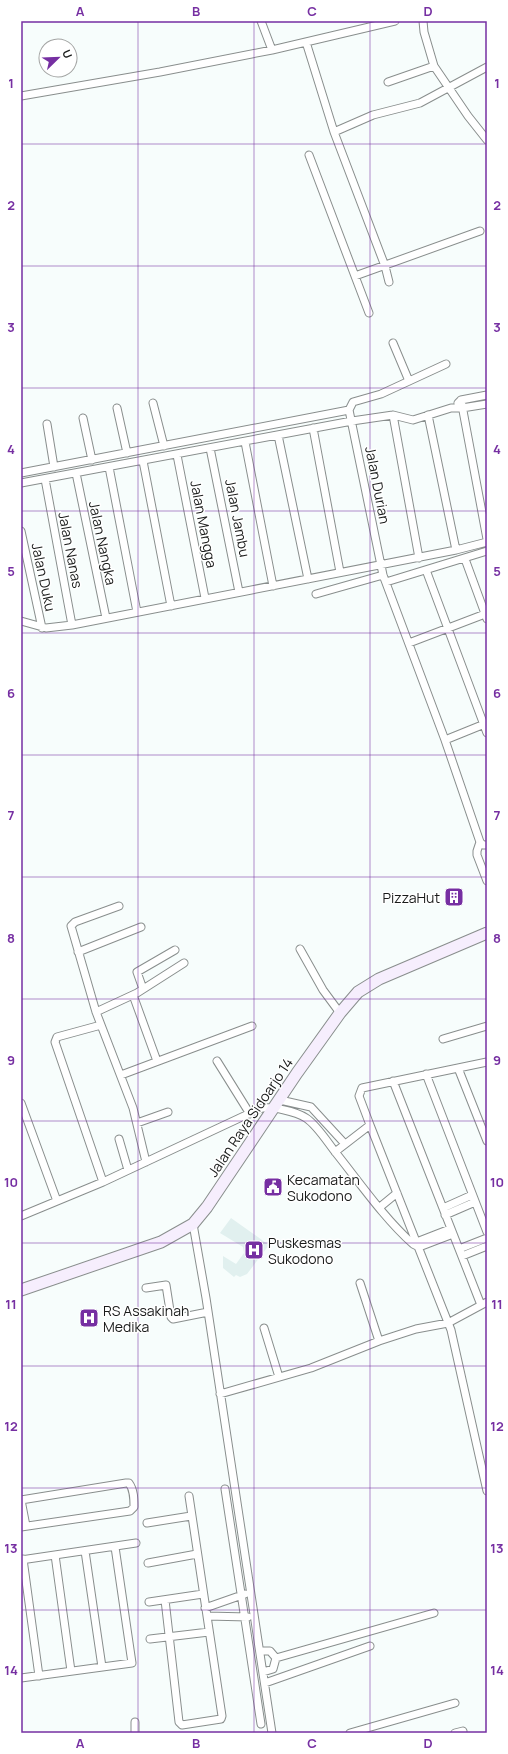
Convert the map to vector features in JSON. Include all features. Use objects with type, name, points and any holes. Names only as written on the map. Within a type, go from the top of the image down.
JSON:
[{"type":"main road","name":"Jalan Raya Sidoarjo 14","points":[[21,1290],[161,1242],[193,1224],[207,1208],[340,1013],[358,992],[379,979],[487,933]]},
{"type":"street","points":[[261,21],[272,50]]},
{"type":"street","points":[[21,96],[160,72],[272,50],[395,21]]},
{"type":"street","points":[[423,21],[424,32],[434,66],[468,116],[487,140]]},
{"type":"street","points":[[306,42],[334,132],[385,266],[389,282]]},
{"type":"street","points":[[388,82],[434,66]]},
{"type":"street","points":[[334,132],[373,115],[420,103],[435,97],[448,88],[487,67]]},
{"type":"street","points":[[309,155],[369,313]]},
{"type":"street","points":[[355,276],[480,231]]},
{"type":"street","points":[[393,343],[409,381]]},
{"type":"street","points":[[21,473],[54,468],[349,410],[352,402],[381,394],[446,364]]},
{"type":"street","points":[[21,483],[352,421],[393,415],[413,420],[487,395]]},
{"type":"street","points":[[153,403],[164,446]]},
{"type":"street","points":[[462,404],[487,404]]},
{"type":"street","points":[[21,621],[42,628],[72,625],[380,564],[419,558],[456,550],[487,540],[462,404]]},
{"type":"street","points":[[117,408],[127,453]]},
{"type":"street","name":"Jalan Durian","points":[[349,410],[380,564],[484,844]]},
{"type":"street","points":[[393,415],[419,558]]},
{"type":"street","points":[[428,415],[456,550]]},
{"type":"street","points":[[83,418],[92,460]]},
{"type":"street","points":[[47,424],[54,468]]},
{"type":"street","points":[[313,428],[340,572]]},
{"type":"street","points":[[278,435],[308,579]]},
{"type":"street","points":[[245,442],[273,586]]},
{"type":"street","name":"Jalan Jambu","points":[[210,448],[240,592]]},
{"type":"street","name":"Jalan Mangga","points":[[177,455],[205,598]]},
{"type":"street","points":[[143,461],[171,606]]},
{"type":"street","points":[[109,467],[137,612]]},
{"type":"street","name":"Jalan Nangka","points":[[76,473],[106,618]]},
{"type":"street","name":"Jalan Nanas","points":[[45,479],[72,625]]},
{"type":"street","name":"Jalan Duku","points":[[21,531],[42,628]]},
{"type":"street","points":[[316,594],[426,570],[487,551]]},
{"type":"street","points":[[409,644],[447,628],[486,616],[465,558]]},
{"type":"street","points":[[426,570],[485,724],[487,733]]},
{"type":"street","points":[[445,740],[485,724]]},
{"type":"street","points":[[484,844],[477,851],[477,855],[487,881]]},
{"type":"street","points":[[119,906],[72,924],[78,952],[100,1025],[121,1075],[137,1123],[146,1162]]},
{"type":"street","points":[[78,952],[141,927]]},
{"type":"street","points":[[300,949],[323,990],[340,1013]]},
{"type":"street","points":[[143,989],[138,972],[175,950]]},
{"type":"street","points":[[96,1012],[133,995],[184,963]]},
{"type":"street","points":[[133,995],[157,1061]]},
{"type":"street","points":[[100,1025],[57,1037],[55,1042],[103,1182]]},
{"type":"street","points":[[121,1075],[252,1026]]},
{"type":"street","points":[[443,1039],[487,1026]]},
{"type":"street","points":[[217,1061],[250,1114]]},
{"type":"street","points":[[487,1062],[363,1088],[360,1090],[359,1096],[448,1323],[457,1353],[487,1491]]},
{"type":"street","points":[[458,1068],[487,1141]]},
{"type":"street","points":[[426,1074],[472,1195],[485,1218],[487,1232]]},
{"type":"street","points":[[220,1394],[311,1368],[379,1341],[416,1329],[448,1323],[484,1304],[460,1253],[393,1082]]},
{"type":"street","points":[[21,1103],[57,1201]]},
{"type":"street","points":[[277,1104],[306,1118],[327,1140],[380,1207],[416,1244]]},
{"type":"street","points":[[21,1216],[103,1182],[262,1108],[277,1104],[311,1107],[345,1144]]},
{"type":"street","points":[[306,1118],[311,1107]]},
{"type":"street","points":[[137,1123],[168,1112]]},
{"type":"street","points":[[335,1152],[370,1125]]},
{"type":"street","points":[[327,1140],[336,1134]]},
{"type":"street","points":[[119,1139],[128,1170]]},
{"type":"street","points":[[380,1207],[397,1193]]},
{"type":"street","points":[[444,1211],[472,1195]]},
{"type":"street","points":[[444,1211],[475,1202]]},
{"type":"street","points":[[193,1224],[201,1263],[272,1733]]},
{"type":"street","points":[[416,1244],[452,1232]]},
{"type":"street","points":[[460,1253],[487,1238]]},
{"type":"street","points":[[460,1253],[487,1246]]},
{"type":"street","points":[[360,1283],[379,1341]]},
{"type":"street","points":[[146,1288],[166,1285],[171,1317],[173,1319],[208,1312]]},
{"type":"street","points":[[264,1328],[279,1377]]},
{"type":"street","points":[[126,1483],[132,1488],[134,1507],[130,1511],[24,1527],[21,1500],[126,1483]]},
{"type":"street","points":[[225,1489],[261,1724]]},
{"type":"street","points":[[165,1600],[179,1722],[182,1725],[222,1718],[189,1496]]},
{"type":"street","points":[[147,1523],[191,1516]]},
{"type":"street","points":[[39,1676],[22,1560],[136,1543]]},
{"type":"street","points":[[21,1678],[131,1664],[133,1662],[115,1547]]},
{"type":"street","points":[[85,1551],[102,1667]]},
{"type":"street","points":[[148,1563],[197,1554]]},
{"type":"street","points":[[55,1555],[70,1671]]},
{"type":"street","points":[[205,1608],[251,1592]]},
{"type":"street","points":[[149,1602],[204,1594]]},
{"type":"street","points":[[276,1658],[434,1613]]},
{"type":"street","points":[[207,1616],[255,1617]]},
{"type":"street","points":[[150,1640],[209,1632]]},
{"type":"street","points":[[265,1683],[370,1646]]},
{"type":"street","points":[[260,1651],[270,1651],[276,1658]]},
{"type":"street","points":[[263,1672],[273,1668],[276,1658]]},
{"type":"street","points":[[350,1733],[455,1703]]},
{"type":"street","points":[[135,1722],[135,1733]]},
{"type":"shaded area","name":"Puskesmas Sukodono","points":[[231,1218],[269,1245],[247,1274],[240,1277],[236,1275],[234,1277],[223,1268],[223,1256],[236,1264],[244,1253],[243,1247],[220,1233]]},
{"type":"place","name":"PizzaHut","points":[[454,897]]},
{"type":"place","name":"Kecamatan Sukodono","points":[[273,1187]]},
{"type":"place","name":"Puskesmas Sukodono","points":[[254,1250]]},
{"type":"place","name":"RS Assakinah Medika","points":[[89,1318]]}]
